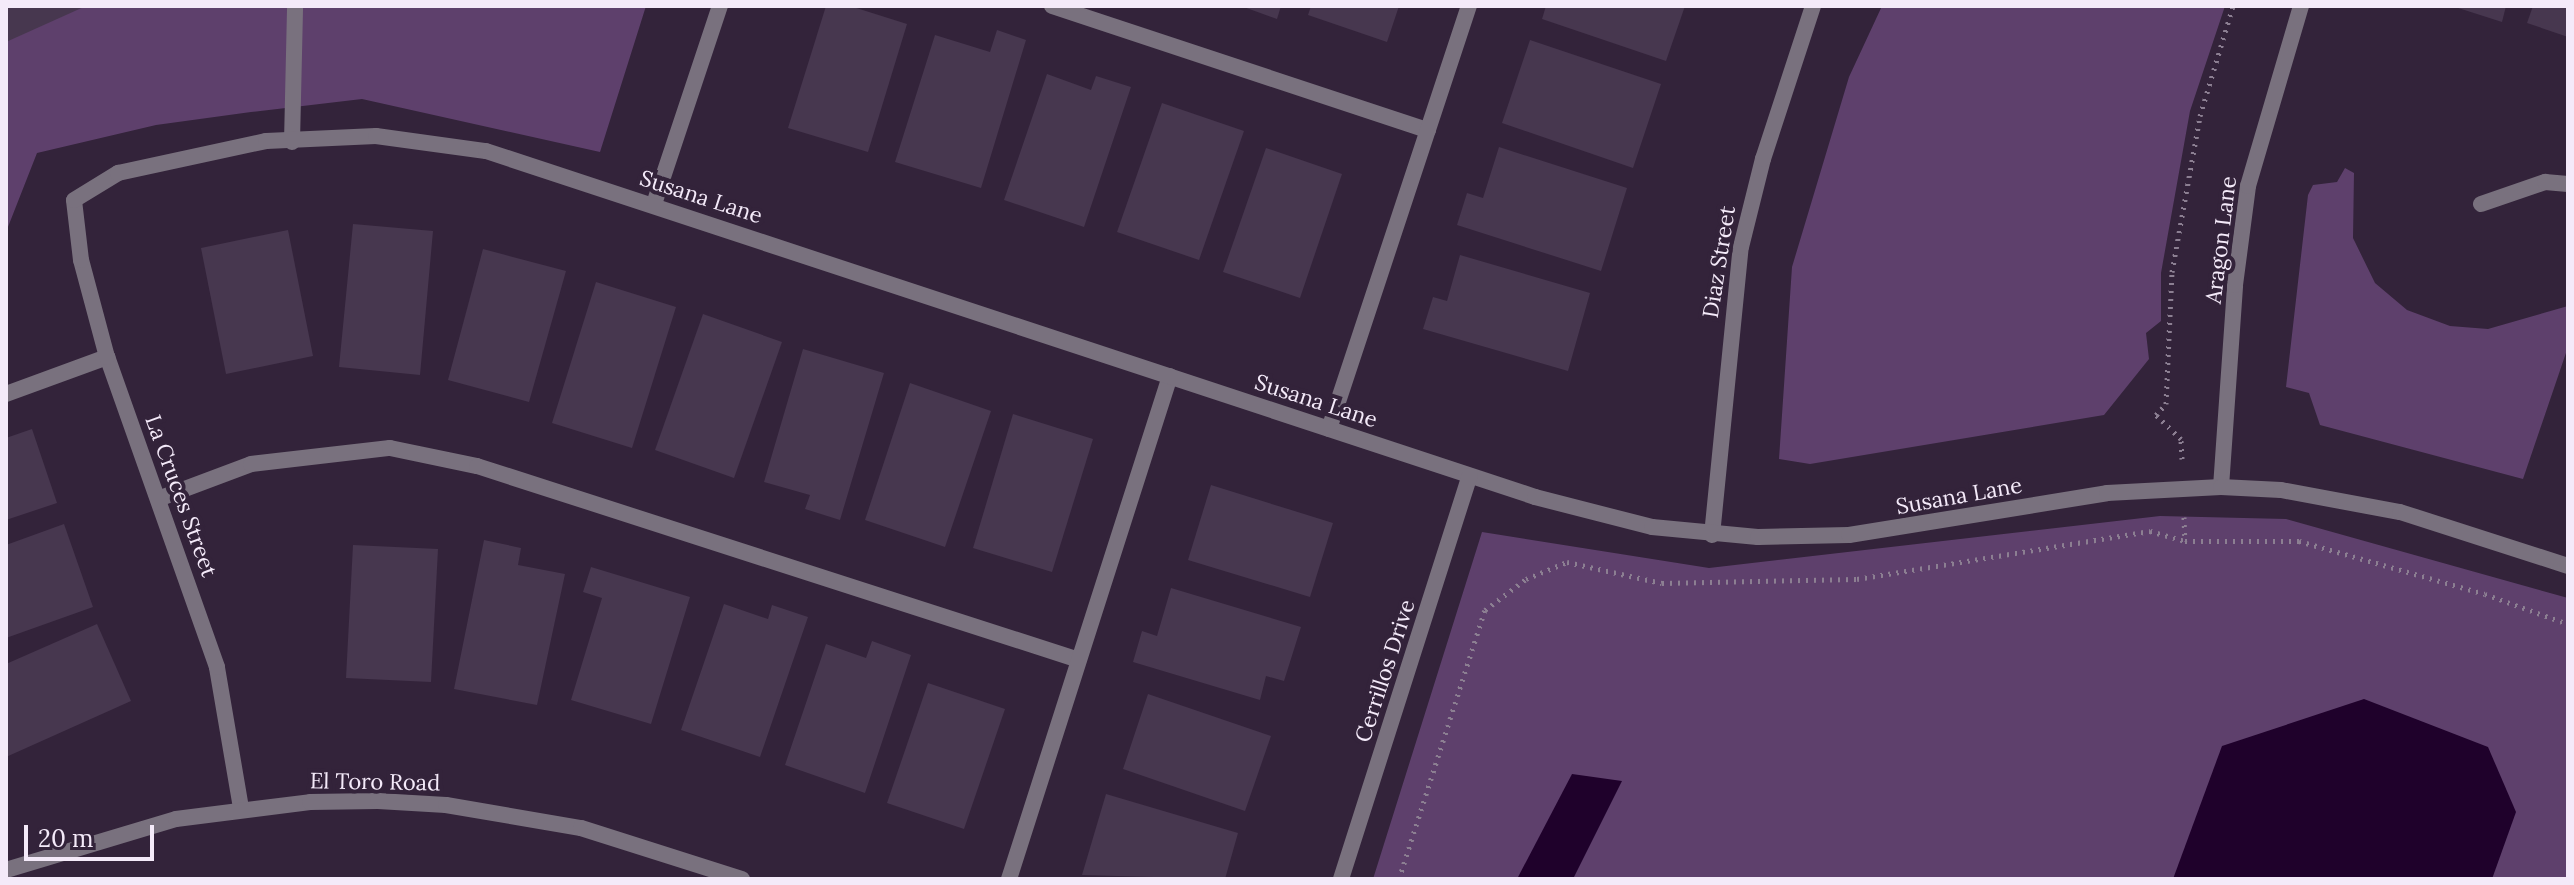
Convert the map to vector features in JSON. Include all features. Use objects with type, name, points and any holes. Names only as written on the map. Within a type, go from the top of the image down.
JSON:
[{"type":"street","points":[[292,142],[295,6]]},
{"type":"street","points":[[654,204],[720,6]]},
{"type":"street","points":[[1052,6],[1428,130]]},
{"type":"street","points":[[1329,429],[1469,6]]},
{"type":"street","name":"Diaz Street","points":[[1712,535],[1741,247],[1758,173],[1813,6]]},
{"type":"street","name":"Aragon Lane","points":[[2221,487],[2235,285],[2248,186],[2301,6]]},
{"type":"street","name":"Susana Lane","points":[[74,200],[118,173],[266,141],[376,136],[432,141],[486,151],[654,204],[1592,514],[1712,535],[1849,535],[2107,493],[2221,487],[2296,492],[2400,512],[2568,566]]},
{"type":"street","points":[[2481,204],[2545,182],[2568,184]]},
{"type":"street","name":"La Cruces Street","points":[[74,200],[81,260],[107,357],[217,667],[241,808]]},
{"type":"street","points":[[6,394],[107,357]]},
{"type":"street","points":[[1009,879],[1170,376]]},
{"type":"street","points":[[158,499],[251,464],[390,448],[477,466],[1079,660]]},
{"type":"street","name":"Cerrillos Drive","points":[[1341,879],[1470,476]]},
{"type":"street","name":"El Toro Road","points":[[6,870],[110,835],[241,808],[378,801],[500,812],[581,828],[742,879]]},
{"type":"path","points":[[2185,541],[2181,439],[2156,415],[2166,404],[2180,212],[2200,116],[2233,6]]},
{"type":"path","points":[[1399,879],[1485,610],[1526,579],[1567,562],[1662,583],[1857,579],[2150,531],[2185,541],[2299,541],[2485,594],[2568,624]]},
{"type":"shaded area","points":[[6,6],[646,6],[600,152],[362,99],[251,112],[156,125],[37,153],[6,232]]},
{"type":"shaded area","points":[[1882,6],[2225,6],[2190,111],[2161,273],[2161,321],[2146,333],[2149,359],[2104,415],[1810,464],[1779,459],[1792,267],[1849,77]]},
{"type":"shaded area","points":[[2345,168],[2354,173],[2353,238],[2375,283],[2407,310],[2450,326],[2488,329],[2568,306],[2568,347],[2523,479],[2320,425],[2309,393],[2286,387],[2308,195],[2313,185],[2337,182]]},
{"type":"shaded area","points":[[2160,516],[2286,519],[2568,598],[2568,879],[1373,879],[1482,532],[1709,568]]},
{"type":"shaded area","points":[[2364,699],[2488,747],[2516,812],[2492,879],[2173,879],[2222,746]]},
{"type":"shaded area","points":[[1572,774],[1622,781],[1573,879],[1517,879]]},
{"type":"building","points":[[6,6],[86,6],[6,42]]},
{"type":"building","points":[[826,6],[850,6],[907,24],[868,152],[788,128]]},
{"type":"building","points":[[1241,6],[1281,6],[1277,19]]},
{"type":"building","points":[[1311,6],[1399,6],[1387,42],[1308,15]]},
{"type":"building","points":[[1546,6],[1685,6],[1666,61],[1542,19]]},
{"type":"building","points":[[2452,6],[2506,6],[2502,22]]},
{"type":"building","points":[[2533,6],[2568,6],[2568,37],[2527,23]]},
{"type":"building","points":[[997,30],[1026,40],[981,188],[895,162],[935,35],[990,52]]},
{"type":"building","points":[[1530,40],[1661,84],[1633,168],[1502,123]]},
{"type":"building","points":[[1047,74],[1091,90],[1096,76],[1131,87],[1084,227],[1004,200]]},
{"type":"building","points":[[1162,103],[1244,131],[1199,260],[1117,232]]},
{"type":"building","points":[[1499,147],[1627,188],[1601,271],[1457,225],[1467,193],[1483,198]]},
{"type":"building","points":[[1266,148],[1342,174],[1300,298],[1223,272]]},
{"type":"building","points":[[353,224],[433,231],[420,375],[339,367]]},
{"type":"building","points":[[288,230],[313,356],[226,374],[201,248]]},
{"type":"building","points":[[483,249],[566,271],[529,402],[448,380]]},
{"type":"building","points":[[1460,255],[1590,293],[1568,371],[1423,329],[1433,297],[1447,301]]},
{"type":"building","points":[[596,282],[676,307],[632,448],[552,423]]},
{"type":"building","points":[[703,314],[782,342],[734,478],[655,450]]},
{"type":"building","points":[[803,349],[884,373],[840,520],[805,509],[810,495],[764,482]]},
{"type":"building","points":[[910,383],[991,411],[945,547],[865,520]]},
{"type":"building","points":[[1013,414],[1093,439],[1052,572],[973,548]]},
{"type":"building","points":[[32,429],[57,503],[6,520],[6,438]]},
{"type":"building","points":[[1211,485],[1333,523],[1310,597],[1188,560]]},
{"type":"building","points":[[64,524],[93,607],[6,638],[6,545]]},
{"type":"building","points":[[484,540],[521,548],[518,565],[565,574],[537,705],[454,689]]},
{"type":"building","points":[[353,545],[438,549],[431,682],[346,678]]},
{"type":"building","points":[[591,567],[690,597],[651,724],[571,700],[602,598],[583,592]]},
{"type":"building","points":[[1171,588],[1301,627],[1284,681],[1266,676],[1260,700],[1133,662],[1142,631],[1157,636]]},
{"type":"building","points":[[724,604],[768,619],[772,605],[808,617],[760,757],[681,730]]},
{"type":"building","points":[[97,624],[131,701],[6,757],[6,664]]},
{"type":"building","points":[[872,641],[911,655],[865,793],[785,765],[826,644],[866,658]]},
{"type":"building","points":[[928,683],[1005,709],[964,829],[887,803]]},
{"type":"building","points":[[1148,694],[1271,736],[1245,811],[1123,769]]},
{"type":"building","points":[[1106,794],[1238,833],[1225,879],[1082,875]]}]
